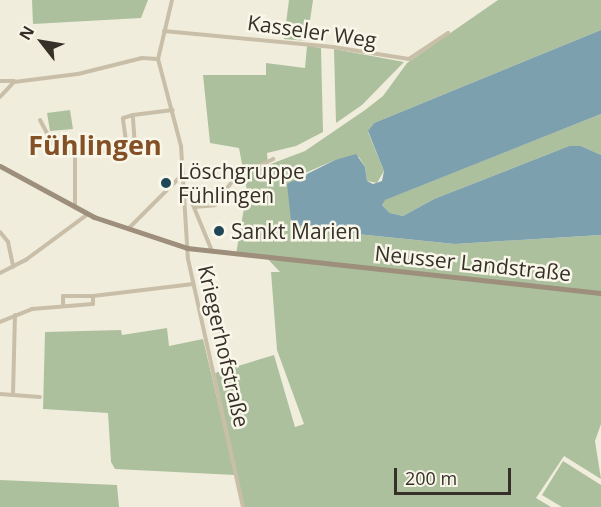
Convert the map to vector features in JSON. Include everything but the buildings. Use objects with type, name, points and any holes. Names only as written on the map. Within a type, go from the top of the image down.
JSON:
[{"type":"main road","name":"Neusser Landstraße","points":[[0,166],[88,214],[187,248],[601,293]]},
{"type":"street","name":"Kriegerhofstraße","points":[[172,0],[158,59],[173,110],[184,174],[187,248],[193,284],[243,507]]},
{"type":"street","name":"Kasseler Weg","points":[[164,31],[333,47],[410,59],[448,33]]},
{"type":"street","points":[[0,81],[79,74],[142,58],[158,59]]},
{"type":"street","points":[[0,97],[15,81]]},
{"type":"street","points":[[127,148],[123,118],[173,110]]},
{"type":"street","points":[[40,120],[52,143],[75,155],[137,145],[133,115]]},
{"type":"street","points":[[75,155],[75,207]]},
{"type":"street","points":[[194,207],[215,205],[234,179],[273,159]]},
{"type":"street","points":[[130,227],[184,174]]},
{"type":"street","name":"Kriegerhofstraße","points":[[186,190],[212,251]]},
{"type":"street","points":[[0,273],[88,214]]},
{"type":"street","points":[[0,232],[8,242],[13,266]]},
{"type":"street","points":[[63,304],[63,296],[93,296],[193,284]]},
{"type":"street","points":[[0,322],[15,315],[63,304],[93,304],[93,296]]},
{"type":"street","points":[[13,395],[15,315]]},
{"type":"street","points":[[0,394],[40,397]]},
{"type":"green space","points":[[32,0],[148,0],[141,18],[33,24]]},
{"type":"green space","points":[[289,0],[313,0],[307,41],[284,39]]},
{"type":"green space","points":[[498,0],[601,0],[601,30],[374,123],[368,132],[384,171],[377,183],[367,181],[365,167],[359,157],[335,160],[296,177],[308,229],[455,244],[601,235],[601,424],[595,441],[601,479],[564,456],[536,498],[551,507],[244,507],[215,373],[274,355],[295,427],[304,424],[277,350],[271,272],[280,272],[265,256],[236,254],[247,191],[239,148],[210,143],[203,75],[266,75],[266,63],[305,68],[307,46],[321,48],[323,132],[296,146],[267,153],[268,165],[305,151],[365,110],[383,96],[407,63]]},
{"type":"green space","points":[[334,49],[404,62],[362,105],[336,123]]},
{"type":"green space","points":[[70,110],[73,129],[50,131],[47,113]]},
{"type":"green space","points":[[601,114],[601,155],[581,146],[569,146],[434,199],[403,216],[390,213],[382,205],[384,200]]},
{"type":"green space","points":[[167,328],[169,346],[203,339],[235,475],[115,469],[111,462],[108,413],[43,409],[45,332],[121,330],[122,335]]},
{"type":"green space","points":[[563,461],[601,485],[601,507],[562,507],[542,495]]},
{"type":"green space","points":[[0,480],[117,485],[119,507],[0,507]]},
{"type":"water","points":[[601,30],[601,114],[385,200],[382,205],[390,213],[403,216],[434,199],[569,146],[581,146],[601,155],[601,235],[455,244],[308,229],[291,221],[287,184],[335,160],[356,154],[365,167],[367,181],[373,184],[382,181],[384,171],[368,131],[374,123]]},
{"type":"place","name":"Löschgruppe Fühlingen","points":[[166,183]]},
{"type":"place","name":"Sankt Marien","points":[[219,231]]},
{"type":"district","name":"Fühlingen","points":[[95,145]]}]
